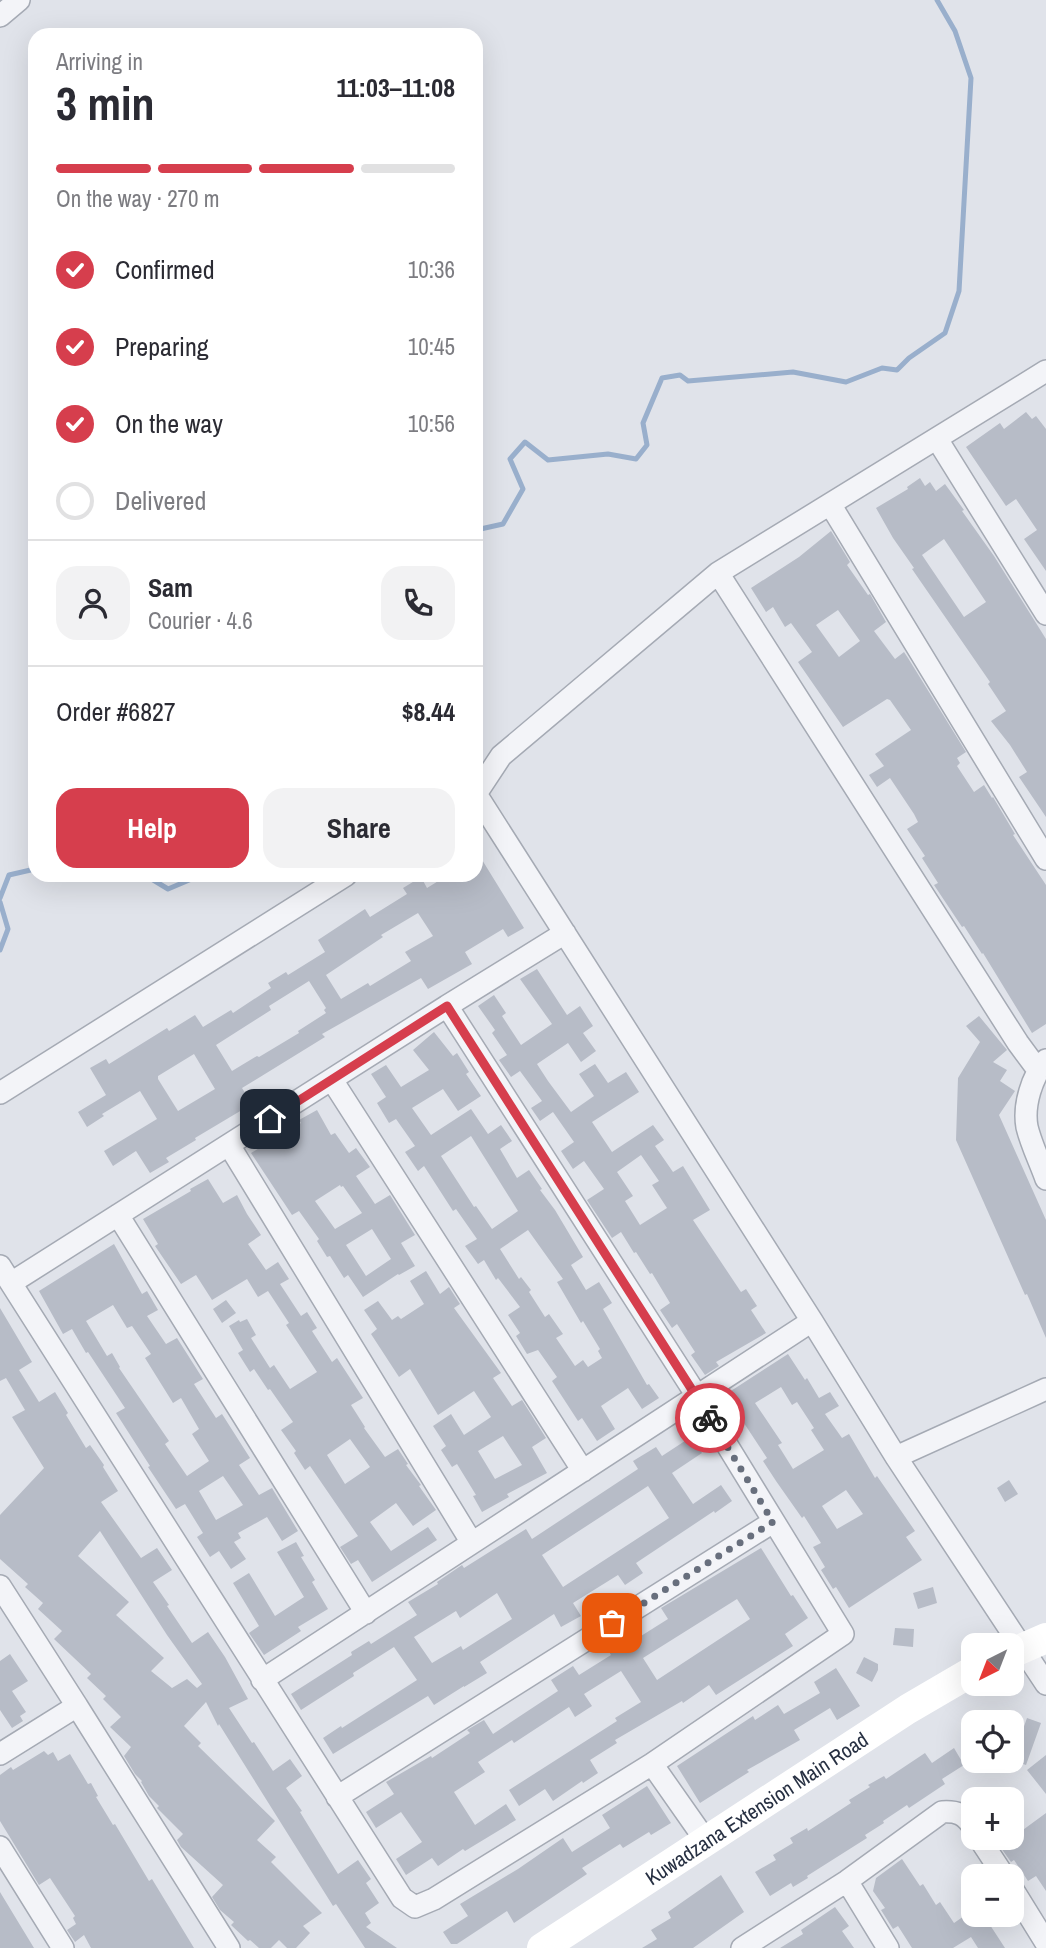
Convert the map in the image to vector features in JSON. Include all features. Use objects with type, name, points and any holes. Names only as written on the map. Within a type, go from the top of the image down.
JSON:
[{"type":"street","points":[[0,16],[19,0]]},
{"type":"street","points":[[483,783],[501,756],[718,573],[1045,374]]},
{"type":"street","points":[[937,439],[1046,614]]},
{"type":"street","points":[[830,504],[1046,859]]},
{"type":"street","points":[[718,573],[1018,1043],[1042,1065],[1027,1102],[1027,1126],[1046,1179]]},
{"type":"street","points":[[483,805],[813,1321],[896,1457],[1027,1646],[1046,1684]]},
{"type":"street","points":[[0,1093],[335,882]]},
{"type":"street","points":[[447,1006],[697,1396],[843,1634],[652,1764],[434,1899],[415,1907],[402,1898],[6,1275],[118,1215],[447,1006],[565,933]]},
{"type":"street","points":[[332,1080],[583,1471]]},
{"type":"street","points":[[229,1145],[472,1543]]},
{"type":"street","points":[[118,1215],[366,1613]]},
{"type":"street","points":[[262,1680],[813,1321]]},
{"type":"street","points":[[896,1457],[1046,1389]]},
{"type":"street","points":[[337,1797],[773,1522]]},
{"type":"street","points":[[0,1586],[229,1948]]},
{"type":"street","name":"Kuwadzana Extension Main Road","points":[[542,1948],[908,1709],[961,1678]]},
{"type":"street","points":[[0,1754],[77,1706]]},
{"type":"street","points":[[652,1764],[706,1841]]},
{"type":"street","points":[[741,1948],[847,1881],[942,1812],[961,1815]]},
{"type":"street","points":[[0,1847],[63,1948]]},
{"type":"street","points":[[847,1881],[888,1948]]},
{"type":"street","points":[[1024,1907],[1046,1943]]},
{"type":"building","points":[[1026,412],[1032,419],[1036,416],[1046,429],[1046,571],[1024,539],[1037,530],[1016,499],[1006,506],[966,447],[1000,423],[1004,429]]},
{"type":"building","points":[[920,478],[925,486],[930,482],[936,491],[945,484],[1046,639],[1046,817],[1019,777],[1027,772],[991,721],[1006,711],[988,684],[990,682],[912,569],[914,568],[876,508],[908,489],[907,487]],"holes":[[[944,539],[986,602],[964,617],[922,555]]]},
{"type":"building","points":[[831,531],[850,562],[847,565],[868,595],[870,594],[886,622],[874,631],[895,659],[904,652],[966,752],[957,758],[960,763],[957,766],[974,792],[984,785],[993,797],[1015,834],[1013,835],[1046,885],[1046,1024],[1032,1033],[983,953],[934,885],[938,883],[922,858],[925,856],[907,829],[918,822],[914,814],[890,778],[877,787],[869,775],[884,766],[875,754],[911,730],[887,699],[843,727],[798,662],[812,652],[791,623],[785,627],[773,607],[766,612],[751,588],[799,557]],"holes":[[[838,610],[860,641],[839,657],[816,625]]]},
{"type":"building","points":[[483,861],[524,928],[508,937],[503,929],[465,952],[472,964],[428,989],[421,978],[322,1034],[325,1037],[242,1088],[252,1104],[166,1158],[169,1162],[150,1173],[136,1151],[113,1166],[104,1151],[157,1119],[140,1091],[102,1114],[104,1116],[87,1127],[78,1112],[106,1095],[90,1068],[106,1059],[109,1064],[167,1028],[169,1031],[195,1015],[203,1027],[231,1010],[233,1013],[271,988],[268,983],[286,972],[288,975],[325,952],[318,940],[365,909],[370,917],[407,894],[403,888],[413,882],[424,882],[427,888],[437,882],[483,882]],"holes":[[[418,913],[433,936],[405,952],[411,961],[370,986],[368,983],[341,999],[326,975],[383,937],[381,935]],[[309,981],[326,1008],[326,1013],[298,1031],[299,1033],[232,1071],[216,1045],[271,1010],[269,1006]],[[194,1054],[215,1089],[178,1111],[158,1076]]]},
{"type":"building","points":[[537,969],[567,1015],[580,1006],[593,1026],[583,1033],[596,1051],[581,1062],[568,1043],[537,1064],[548,1081],[571,1112],[594,1096],[579,1074],[595,1064],[608,1083],[626,1072],[639,1092],[592,1122],[612,1152],[653,1125],[664,1140],[655,1146],[673,1172],[683,1166],[710,1210],[693,1220],[741,1292],[746,1289],[757,1306],[751,1310],[766,1333],[716,1362],[719,1366],[705,1375],[691,1355],[695,1352],[677,1324],[672,1328],[660,1310],[670,1303],[652,1273],[650,1274],[636,1252],[634,1253],[621,1232],[612,1238],[587,1200],[604,1189],[584,1161],[573,1169],[561,1151],[574,1142],[553,1112],[540,1121],[531,1108],[542,1101],[520,1071],[511,1077],[499,1060],[507,1055],[492,1033],[495,1030],[478,1006],[494,995],[506,1013],[502,1016],[521,1045],[552,1024],[520,979]],"holes":[[[641,1155],[659,1181],[652,1185],[667,1208],[640,1225],[625,1201],[633,1196],[617,1172]]]},
{"type":"building","points":[[979,1016],[1007,1050],[993,1062],[1007,1070],[1000,1081],[1015,1091],[999,1115],[1046,1220],[1046,1338],[956,1140],[958,1078],[980,1042],[966,1026]]},
{"type":"building","points":[[434,1032],[453,1056],[457,1053],[469,1072],[466,1074],[481,1096],[458,1111],[443,1089],[412,1108],[431,1135],[471,1109],[488,1134],[501,1125],[512,1141],[500,1149],[517,1178],[529,1170],[542,1189],[540,1190],[583,1257],[571,1265],[586,1290],[599,1282],[612,1303],[603,1309],[647,1385],[649,1384],[659,1398],[642,1409],[628,1388],[601,1406],[615,1429],[597,1441],[582,1418],[578,1421],[552,1381],[557,1377],[538,1350],[527,1354],[516,1336],[520,1333],[508,1315],[520,1307],[498,1278],[496,1280],[484,1260],[478,1264],[465,1246],[477,1239],[456,1209],[453,1211],[424,1166],[418,1171],[405,1152],[415,1146],[396,1119],[389,1123],[377,1103],[386,1097],[371,1074],[386,1065],[401,1087],[429,1070],[413,1050]],"holes":[[[471,1136],[518,1211],[492,1229],[476,1206],[474,1207],[441,1156]],[[528,1230],[563,1279],[557,1282],[600,1349],[598,1351],[602,1358],[588,1367],[583,1360],[575,1366],[556,1338],[563,1334],[549,1314],[545,1317],[529,1292],[531,1290],[521,1277],[519,1279],[500,1249]]]},
{"type":"building","points":[[317,1110],[331,1135],[335,1133],[349,1153],[356,1148],[370,1167],[356,1176],[375,1204],[390,1195],[415,1235],[401,1243],[415,1266],[363,1297],[348,1275],[344,1278],[330,1256],[327,1257],[317,1241],[319,1239],[299,1211],[292,1215],[251,1153],[301,1123],[299,1120]],"holes":[[[340,1185],[362,1213],[335,1229],[315,1201]],[[372,1229],[391,1259],[366,1276],[346,1245]]]},
{"type":"building","points":[[208,1179],[223,1203],[237,1195],[261,1235],[248,1244],[266,1270],[278,1262],[289,1279],[280,1284],[301,1316],[307,1312],[317,1328],[312,1331],[332,1362],[337,1358],[363,1398],[351,1405],[364,1428],[385,1457],[398,1449],[436,1510],[413,1526],[396,1503],[370,1522],[391,1551],[428,1527],[437,1540],[372,1582],[358,1560],[351,1564],[340,1547],[358,1536],[310,1466],[305,1470],[294,1453],[296,1451],[281,1430],[293,1422],[254,1369],[250,1372],[238,1353],[243,1350],[229,1326],[247,1319],[256,1335],[251,1338],[270,1368],[274,1365],[290,1389],[317,1372],[286,1325],[289,1323],[268,1291],[258,1297],[247,1279],[212,1300],[196,1275],[181,1284],[155,1246],[158,1244],[143,1219],[191,1191],[190,1189]],"holes":[[[350,1439],[370,1467],[345,1484],[327,1455]]]},
{"type":"building","points":[[114,1244],[142,1294],[147,1291],[158,1310],[147,1316],[166,1344],[177,1338],[203,1379],[194,1384],[216,1418],[222,1414],[250,1458],[239,1465],[259,1495],[272,1488],[298,1531],[282,1541],[267,1517],[238,1533],[241,1538],[234,1542],[246,1559],[231,1569],[219,1551],[210,1557],[197,1537],[203,1533],[185,1504],[176,1509],[116,1413],[125,1408],[72,1329],[63,1334],[39,1291]],"holes":[[[113,1305],[127,1328],[132,1326],[151,1354],[145,1358],[173,1403],[181,1398],[199,1429],[192,1434],[209,1461],[187,1476],[165,1444],[169,1441],[119,1368],[112,1353],[107,1356],[86,1321]],[[223,1476],[243,1505],[216,1520],[199,1491]]]},
{"type":"building","points":[[426,1271],[440,1294],[449,1287],[460,1304],[454,1308],[501,1373],[493,1378],[512,1406],[522,1400],[546,1438],[532,1447],[547,1473],[507,1494],[509,1497],[482,1512],[473,1496],[476,1495],[457,1464],[452,1467],[441,1450],[446,1446],[433,1426],[451,1414],[464,1435],[491,1417],[474,1391],[438,1415],[410,1369],[399,1377],[371,1334],[377,1329],[364,1310],[378,1301],[392,1320],[398,1316],[401,1319],[424,1304],[410,1281]],"holes":[[[503,1436],[522,1465],[495,1479],[478,1451]]]},
{"type":"building","points":[[226,1300],[236,1313],[222,1323],[213,1309]]},
{"type":"building","points":[[0,1308],[32,1362],[19,1370],[39,1402],[55,1392],[86,1448],[90,1445],[104,1465],[118,1491],[101,1502],[141,1558],[157,1548],[172,1570],[153,1582],[169,1605],[167,1606],[192,1643],[208,1632],[225,1657],[248,1699],[229,1708],[273,1771],[290,1759],[302,1776],[286,1788],[338,1874],[358,1860],[371,1879],[366,1883],[379,1903],[365,1913],[371,1923],[366,1927],[397,1948],[365,1948],[336,1904],[333,1906],[219,1724],[218,1726],[206,1702],[184,1726],[201,1743],[198,1746],[275,1821],[257,1840],[276,1857],[271,1862],[322,1913],[303,1926],[310,1933],[296,1948],[287,1948],[279,1940],[271,1948],[259,1948],[231,1925],[234,1922],[220,1910],[212,1897],[223,1885],[181,1847],[177,1840],[183,1834],[157,1808],[159,1806],[149,1796],[124,1756],[131,1747],[110,1727],[121,1717],[103,1699],[106,1696],[87,1678],[91,1674],[54,1639],[62,1631],[38,1609],[43,1603],[25,1587],[28,1584],[0,1559],[0,1515],[44,1468],[12,1417],[25,1410],[6,1378],[0,1381]],"holes":[[[100,1531],[202,1684],[197,1688],[187,1679],[172,1688],[151,1671],[164,1658],[116,1615],[129,1602],[78,1556]]]},
{"type":"building","points":[[788,1354],[819,1398],[830,1392],[839,1406],[825,1414],[842,1438],[849,1434],[875,1478],[877,1476],[915,1531],[906,1537],[922,1560],[849,1608],[821,1570],[825,1567],[813,1547],[821,1543],[763,1461],[767,1458],[738,1414],[732,1417],[720,1398]],"holes":[[[781,1387],[792,1405],[797,1402],[824,1450],[793,1469],[778,1445],[782,1443],[755,1403]],[[846,1490],[863,1514],[837,1529],[822,1506]]]},
{"type":"building","points":[[691,1437],[702,1453],[672,1473],[693,1504],[721,1485],[732,1501],[636,1563],[643,1573],[625,1585],[618,1575],[573,1603],[581,1616],[561,1627],[554,1614],[480,1662],[487,1673],[434,1705],[428,1696],[333,1754],[323,1738],[417,1680],[394,1647],[301,1710],[291,1694],[352,1655],[351,1652],[369,1641],[371,1644],[417,1615],[408,1602],[438,1584],[437,1582],[462,1565],[464,1568],[526,1529],[532,1539],[638,1469],[633,1461],[656,1447],[662,1456]],"holes":[[[648,1486],[669,1518],[563,1587],[542,1555]],[[497,1593],[512,1619],[463,1650],[461,1646],[432,1663],[414,1637],[456,1611],[460,1618]]]},
{"type":"building","points":[[1009,1480],[1018,1494],[1005,1502],[997,1488]]},
{"type":"building","points":[[296,1542],[304,1556],[301,1557],[315,1580],[312,1582],[328,1609],[298,1627],[301,1631],[264,1655],[249,1633],[259,1626],[233,1583],[249,1573],[275,1616],[304,1597],[277,1552]]},
{"type":"building","points":[[761,1548],[808,1618],[785,1634],[793,1646],[716,1695],[709,1685],[683,1703],[682,1701],[615,1740],[617,1743],[590,1760],[598,1773],[553,1801],[545,1789],[519,1806],[509,1790],[617,1721],[615,1718],[641,1702],[621,1671],[584,1694],[592,1706],[575,1717],[569,1707],[514,1743],[512,1740],[478,1762],[485,1772],[454,1792],[475,1825],[506,1804],[516,1820],[438,1866],[432,1858],[406,1875],[396,1859],[422,1842],[401,1812],[376,1828],[366,1812],[394,1794],[386,1782],[431,1756],[432,1758],[470,1733],[467,1730],[484,1720],[493,1734],[558,1691],[551,1680],[573,1666],[579,1675],[611,1655],[606,1647],[628,1634],[633,1641],[668,1619],[661,1608]],"holes":[[[737,1599],[750,1619],[657,1680],[643,1658]]]},
{"type":"building","points":[[933,1587],[937,1603],[918,1609],[913,1593]]},
{"type":"building","points":[[895,1628],[914,1629],[913,1647],[893,1645]]},
{"type":"building","points":[[10,1654],[28,1681],[12,1691],[26,1712],[20,1716],[23,1721],[12,1728],[0,1710],[0,1661]]},
{"type":"building","points":[[864,1657],[878,1664],[872,1682],[856,1673]]},
{"type":"building","points":[[836,1668],[860,1706],[837,1720],[830,1708],[794,1730],[800,1740],[747,1770],[749,1772],[700,1803],[677,1766],[753,1716],[755,1720],[778,1705],[784,1714],[820,1693],[814,1682]]},
{"type":"building","points":[[1027,1718],[1041,1723],[1026,1765],[1024,1764],[1024,1726]]},
{"type":"building","points":[[954,1748],[961,1760],[961,1767],[942,1779],[945,1784],[909,1808],[907,1805],[883,1821],[884,1823],[865,1835],[867,1838],[807,1876],[808,1878],[793,1887],[791,1883],[770,1896],[755,1872],[776,1860],[773,1855],[793,1843],[790,1838],[807,1828],[808,1831],[851,1803],[849,1800],[870,1787],[868,1785],[884,1776],[886,1779],[925,1753],[932,1763]]},
{"type":"building","points":[[44,1751],[48,1755],[53,1752],[58,1761],[70,1754],[194,1948],[91,1948],[84,1935],[75,1942],[67,1930],[76,1924],[73,1918],[75,1916],[50,1878],[39,1885],[0,1821],[0,1775]]},
{"type":"building","points":[[1046,1755],[1046,1794],[1027,1770]]},
{"type":"building","points":[[647,1786],[671,1823],[651,1835],[649,1832],[623,1848],[620,1844],[582,1868],[587,1874],[514,1923],[507,1911],[457,1944],[451,1944],[443,1932],[468,1916],[460,1904],[563,1838],[572,1852],[610,1828],[602,1815]]},
{"type":"building","points":[[1046,1813],[1046,1891],[1036,1876],[1028,1881],[1024,1875],[1024,1864],[1017,1864],[1014,1860],[1011,1862],[1002,1850],[1024,1850],[1024,1829]]},
{"type":"building","points":[[902,1859],[920,1886],[923,1884],[936,1905],[940,1902],[954,1923],[961,1918],[961,1927],[991,1927],[1005,1948],[978,1948],[971,1937],[953,1948],[912,1948],[898,1926],[893,1929],[881,1910],[885,1908],[873,1891],[876,1878]]},
{"type":"building","points":[[721,1875],[744,1912],[693,1948],[642,1948],[657,1939],[651,1930],[671,1918],[668,1912]]},
{"type":"building","points":[[0,1892],[20,1925],[34,1948],[0,1948]]},
{"type":"building","points":[[835,1907],[849,1926],[842,1931],[854,1948],[780,1948],[803,1934],[801,1930]]},
{"type":"waterway","points":[[483,528],[503,524],[523,489],[510,459],[525,442],[548,460],[608,454],[636,459],[647,445],[643,423],[662,378],[680,375],[688,381],[793,372],[846,382],[882,368],[897,370],[909,358],[945,333],[959,291],[971,78],[955,31],[937,0]]},
{"type":"waterway","points":[[0,898],[9,875],[28,871]]},
{"type":"waterway","points":[[156,882],[168,889],[184,882]]},
{"type":"waterway","points":[[0,902],[8,929],[0,950]]},
{"type":"way so far","points":[[612,1623],[773,1522],[710,1418]]},
{"type":"route","points":[[270,1119],[447,1006],[710,1418]]}]
